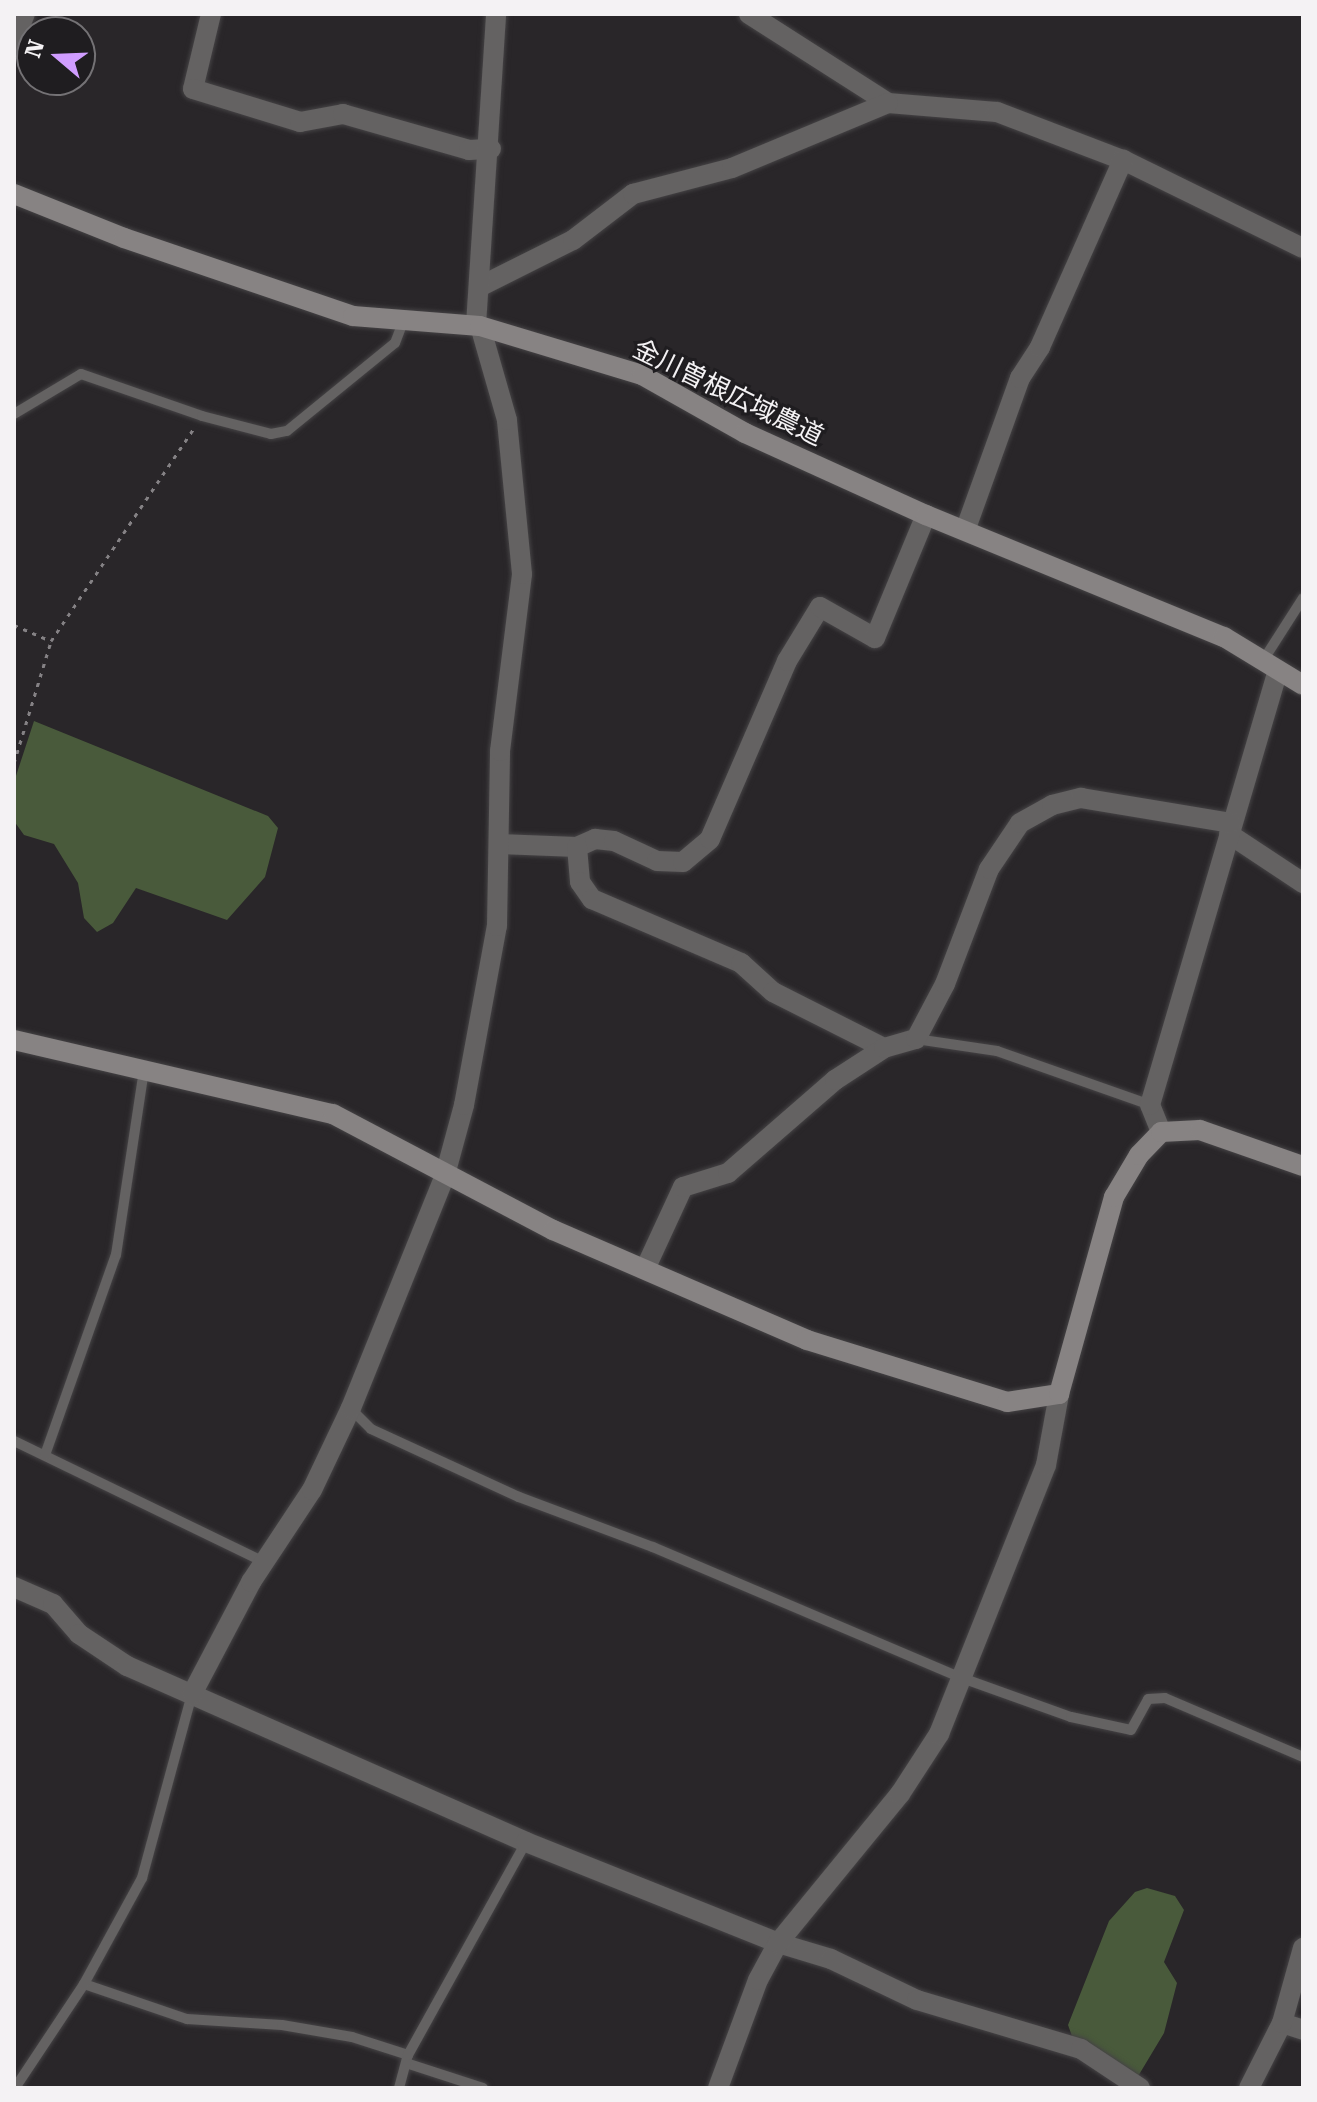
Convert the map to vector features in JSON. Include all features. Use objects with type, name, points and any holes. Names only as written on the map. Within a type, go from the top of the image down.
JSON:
[{"type":"street","points":[[14,42],[25,14]]},
{"type":"street","points":[[211,14],[193,89],[300,122],[343,114],[469,150],[491,149]]},
{"type":"street","points":[[192,1694],[264,1562],[312,1490],[351,1408],[445,1175],[464,1105],[497,926],[500,751],[522,574],[507,420],[478,326],[491,149],[496,14]]},
{"type":"street","points":[[749,14],[888,103]]},
{"type":"street","points":[[481,286],[573,240],[633,194],[732,168],[888,103],[997,112],[1123,160],[1303,248]]},
{"type":"street","points":[[966,528],[1020,378],[1040,347],[1123,160]]},
{"type":"street","name":"金川曽根広域農道","points":[[14,194],[124,238],[353,316],[478,326],[642,375],[745,433],[1271,665],[1303,685]]},
{"type":"street","points":[[499,844],[577,847],[595,839],[614,841],[657,861],[683,862],[710,839],[787,661],[820,607],[875,638],[926,515]]},
{"type":"street","points":[[1161,1132],[1150,1105],[1230,828],[1271,665]]},
{"type":"street","points":[[646,1267],[683,1187],[728,1173],[811,1099],[884,1048],[916,1039],[945,984],[989,869],[1020,823],[1052,805],[1081,798],[1230,828],[1303,883]]},
{"type":"street","points":[[577,847],[580,882],[592,899],[741,963],[773,992],[884,1048]]},
{"type":"street","points":[[14,1040],[333,1114],[407,1150],[445,1175],[553,1230],[646,1267],[807,1340],[1007,1402],[1059,1394]]},
{"type":"street","points":[[718,2088],[758,1980],[778,1943],[900,1794],[939,1734],[1046,1465],[1059,1394],[1114,1197],[1139,1155],[1161,1132],[1200,1130],[1303,1166]]},
{"type":"street","points":[[14,1587],[53,1604],[79,1634],[127,1666],[526,1842],[778,1943],[831,1959],[917,2000],[1081,2049],[1140,2088]]},
{"type":"street","points":[[1249,2088],[1282,2023],[1303,1948]]},
{"type":"street","points":[[1282,2023],[1303,2030]]},
{"type":"lane","points":[[14,414],[81,374],[202,416],[271,434],[287,431],[395,343],[403,322]]},
{"type":"lane","points":[[1271,665],[1303,598]]},
{"type":"lane","points":[[916,1039],[997,1051],[1150,1105]]},
{"type":"lane","points":[[45,1455],[116,1255],[144,1070]]},
{"type":"lane","points":[[351,1408],[371,1429],[519,1497],[653,1547],[962,1678],[1071,1717],[1131,1730],[1148,1699],[1165,1698],[1303,1757]]},
{"type":"lane","points":[[14,1441],[264,1562]]},
{"type":"lane","points":[[15,2088],[84,1984],[142,1878],[192,1694]]},
{"type":"lane","points":[[399,2088],[407,2059],[526,1842]]},
{"type":"lane","points":[[84,1984],[187,2019],[282,2025],[352,2037],[483,2088]]},
{"type":"path","points":[[14,763],[51,641],[202,416]]},
{"type":"path","points":[[14,625],[51,641]]},
{"type":"green space","points":[[34,721],[268,816],[278,828],[265,877],[227,920],[136,888],[113,923],[97,932],[84,918],[78,883],[54,844],[24,835],[14,821],[14,782]]},
{"type":"green space","points":[[1147,1888],[1175,1896],[1184,1910],[1164,1962],[1177,1983],[1164,2033],[1137,2078],[1073,2039],[1068,2025],[1109,1921],[1135,1892]]}]
